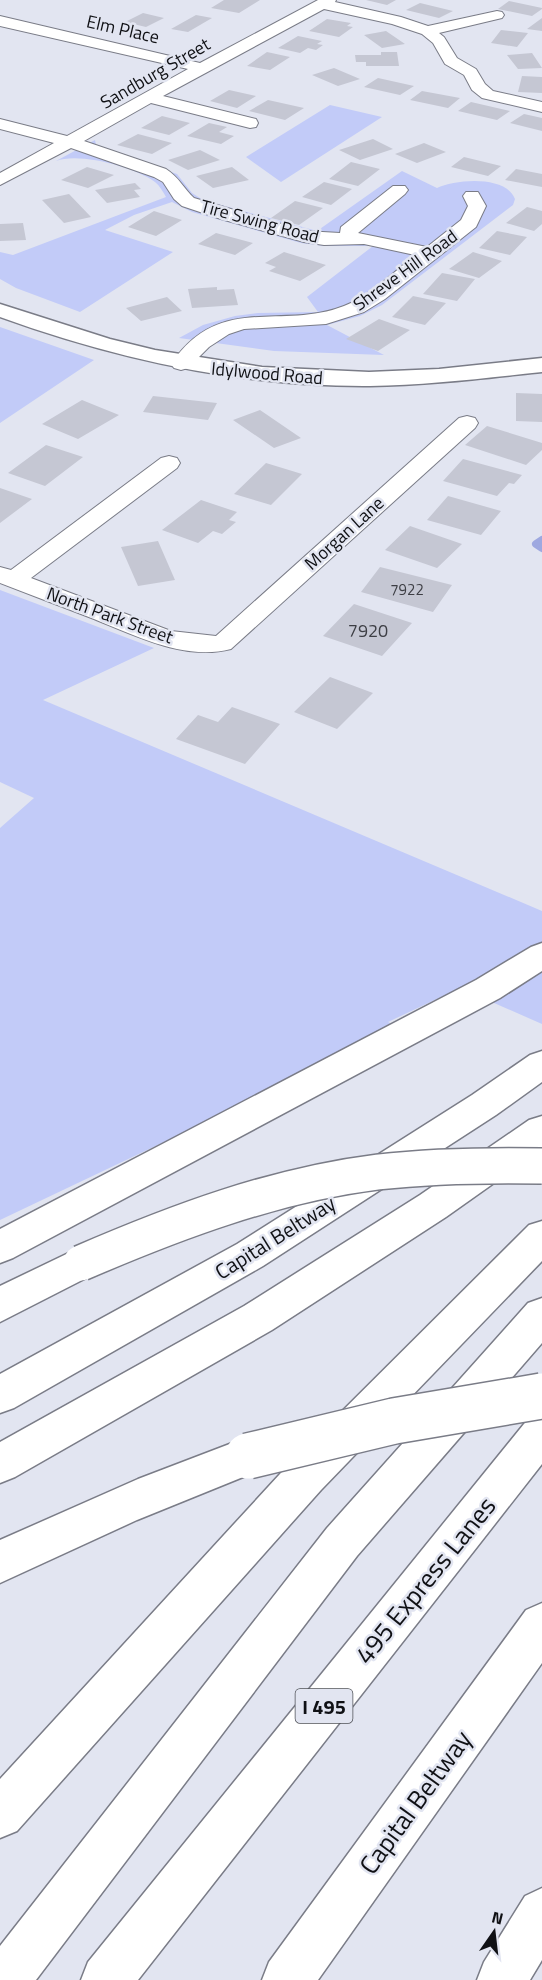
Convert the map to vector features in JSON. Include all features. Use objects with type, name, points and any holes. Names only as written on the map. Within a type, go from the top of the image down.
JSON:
[{"type":"main road","name":"Idylwood Road","points":[[0,310],[81,339],[181,364],[273,376],[372,379],[467,374],[542,365]]},
{"type":"main road","points":[[0,1247],[477,995],[542,955]]},
{"type":"main road","name":"Capital Beltway","points":[[0,1395],[250,1255],[484,1105],[542,1064]]},
{"type":"main road","points":[[0,1464],[258,1318],[433,1206],[542,1130]]},
{"type":"main road","points":[[0,1305],[81,1263],[141,1236],[209,1211],[345,1178],[417,1168],[490,1165],[542,1166]]},
{"type":"main road","points":[[0,1814],[306,1476],[542,1236]]},
{"type":"main road","points":[[5,1980],[342,1542],[542,1316]]},
{"type":"main road","points":[[0,1562],[93,1517],[248,1456],[360,1427],[467,1406],[542,1396]]},
{"type":"main road","name":"495 Express Lanes","points":[[106,1980],[542,1432]]},
{"type":"main road","name":"Capital Beltway","points":[[287,1980],[542,1625]]},
{"type":"main road","points":[[502,1980],[542,1913]]},
{"type":"street","points":[[326,2],[396,20],[427,31],[439,40],[451,61],[470,72],[478,87],[488,95],[542,107]]},
{"type":"street","name":"Sandburg Street","points":[[0,180],[151,98],[201,68],[326,2]]},
{"type":"street","points":[[427,31],[497,15]]},
{"type":"street","name":"Elm Place","points":[[0,21],[201,68]]},
{"type":"street","points":[[151,98],[250,123]]},
{"type":"street","name":"Tire Swing Road","points":[[0,124],[71,142],[159,173],[170,179],[180,195],[189,202],[304,236],[385,241],[430,253]]},
{"type":"street","points":[[351,238],[348,231],[351,228],[399,190]]},
{"type":"street","name":"Shreve Hill Road","points":[[181,364],[204,339],[227,326],[243,322],[326,317],[350,311],[374,298],[473,218],[477,206],[472,196]]},
{"type":"street","name":"Morgan Lane","points":[[222,644],[467,423]]},
{"type":"street","points":[[7,577],[170,463]]},
{"type":"street","name":"North Park Street","points":[[7,577],[165,638],[192,643],[222,644]]},
{"type":"shaded area","points":[[330,105],[382,117],[281,182],[246,157]]},
{"type":"shaded area","points":[[95,140],[96,145],[101,148],[177,174],[192,193],[203,200],[317,231],[402,171],[437,188],[468,181],[491,183],[510,191],[515,199],[513,205],[382,305],[360,316],[327,325],[384,355],[274,351],[179,338],[203,325],[235,316],[258,313],[318,312],[307,297],[373,246],[324,246],[301,243],[192,212],[172,202],[134,215],[105,230],[173,252],[80,312],[16,288],[0,279],[0,252],[13,255],[166,197],[155,182],[121,166],[78,158],[56,161]]},
{"type":"shaded area","points":[[0,327],[94,360],[0,423]]},
{"type":"shaded area","points":[[0,590],[154,648],[43,700],[542,911],[542,1024],[460,988],[388,1022],[402,1029],[0,1220],[0,828],[34,798],[0,782]]},
{"type":"building","points":[[224,0],[260,0],[239,13],[211,8]]},
{"type":"building","points":[[366,0],[396,0],[387,5]]},
{"type":"building","points":[[509,1],[542,9],[532,16],[498,9]]},
{"type":"building","points":[[420,3],[453,11],[439,18],[406,10]]},
{"type":"building","points":[[143,13],[164,18],[146,27],[125,22]]},
{"type":"building","points":[[196,15],[212,18],[188,32],[171,29]]},
{"type":"building","points":[[542,18],[542,31],[527,29]]},
{"type":"building","points":[[327,19],[351,23],[347,26],[353,27],[339,37],[309,31]]},
{"type":"building","points":[[501,30],[528,33],[517,47],[491,43]]},
{"type":"building","points":[[386,31],[405,44],[382,48],[364,35]]},
{"type":"building","points":[[298,36],[322,41],[317,44],[323,45],[316,50],[308,48],[300,53],[278,48]]},
{"type":"building","points":[[267,52],[290,57],[270,70],[247,66]]},
{"type":"building","points":[[381,52],[397,52],[399,66],[366,66],[366,62],[356,62],[355,55],[381,55]]},
{"type":"building","points":[[532,53],[542,68],[518,69],[507,55]]},
{"type":"building","points":[[334,68],[360,79],[338,86],[312,75]]},
{"type":"building","points":[[522,76],[542,77],[542,93],[518,92]]},
{"type":"building","points":[[378,78],[414,86],[400,95],[364,87]]},
{"type":"building","points":[[229,90],[256,96],[237,108],[210,101]]},
{"type":"building","points":[[422,91],[460,98],[448,108],[410,100]]},
{"type":"building","points":[[268,100],[304,108],[285,120],[249,111]]},
{"type":"building","points":[[471,102],[510,111],[497,120],[458,111]]},
{"type":"building","points":[[524,114],[542,118],[542,131],[510,123]]},
{"type":"building","points":[[162,116],[190,123],[169,135],[141,128]]},
{"type":"building","points":[[209,123],[227,127],[219,132],[234,136],[221,144],[187,136]]},
{"type":"building","points":[[138,134],[172,143],[152,154],[117,145]]},
{"type":"building","points":[[373,139],[393,149],[360,160],[339,150]]},
{"type":"building","points":[[424,143],[446,152],[417,163],[395,154]]},
{"type":"building","points":[[200,150],[220,160],[188,170],[168,160]]},
{"type":"building","points":[[464,157],[501,166],[488,176],[451,167]]},
{"type":"building","points":[[351,162],[380,169],[358,186],[329,179]]},
{"type":"building","points":[[87,167],[114,175],[88,188],[61,180]]},
{"type":"building","points":[[232,167],[249,180],[213,188],[196,176]]},
{"type":"building","points":[[516,169],[542,174],[542,187],[505,180]]},
{"type":"building","points":[[324,182],[352,189],[331,205],[302,197]]},
{"type":"building","points":[[135,183],[141,189],[134,190],[140,197],[107,203],[95,190]]},
{"type":"building","points":[[69,194],[91,217],[64,223],[42,200]]},
{"type":"building","points":[[295,201],[323,208],[299,225],[271,218]]},
{"type":"building","points":[[527,207],[542,211],[542,224],[534,231],[506,223]]},
{"type":"building","points":[[154,211],[182,220],[156,236],[128,227]]},
{"type":"building","points":[[23,223],[26,240],[0,241],[0,224]]},
{"type":"building","points":[[497,231],[527,237],[510,255],[479,248]]},
{"type":"building","points":[[216,233],[253,243],[235,255],[198,244]]},
{"type":"building","points":[[284,252],[326,265],[300,281],[269,271],[276,267],[265,263]]},
{"type":"building","points":[[473,252],[502,261],[479,278],[449,269]]},
{"type":"building","points":[[442,273],[475,279],[457,301],[423,294]]},
{"type":"building","points":[[217,287],[217,290],[234,289],[238,305],[192,308],[188,289]]},
{"type":"building","points":[[413,296],[446,303],[425,325],[392,317]]},
{"type":"building","points":[[167,297],[182,311],[141,321],[126,308]]},
{"type":"building","points":[[379,319],[410,330],[378,351],[346,339]]},
{"type":"building","points":[[516,393],[542,394],[542,422],[516,421]]},
{"type":"building","points":[[153,396],[217,403],[208,420],[143,412]]},
{"type":"building","points":[[82,400],[119,415],[78,439],[42,424]]},
{"type":"building","points":[[260,410],[301,438],[274,448],[233,420]]},
{"type":"building","points":[[487,426],[542,443],[542,450],[526,465],[465,445]]},
{"type":"building","points":[[46,445],[83,457],[45,486],[8,473]]},
{"type":"building","points":[[463,459],[522,475],[514,484],[509,483],[497,496],[443,481]]},
{"type":"building","points":[[266,463],[302,474],[271,505],[234,494]]},
{"type":"building","points":[[0,488],[32,499],[0,523]]},
{"type":"building","points":[[448,496],[501,511],[481,535],[427,520]]},
{"type":"building","points":[[201,500],[237,512],[229,520],[236,522],[222,534],[213,531],[198,543],[162,530]]},
{"type":"building","points":[[410,526],[462,544],[437,568],[385,550]]},
{"type":"building","points":[[158,541],[175,580],[138,586],[121,547]]},
{"type":"building","points":[[380,567],[452,585],[433,612],[361,592]]},
{"type":"building","points":[[354,604],[412,623],[382,656],[323,636]]},
{"type":"building","points":[[330,677],[373,693],[337,729],[294,712]]},
{"type":"building","points":[[232,707],[280,724],[245,764],[176,739],[198,715],[218,722]]},
{"type":"waterway","points":[[542,540],[536,544],[542,548]]}]
